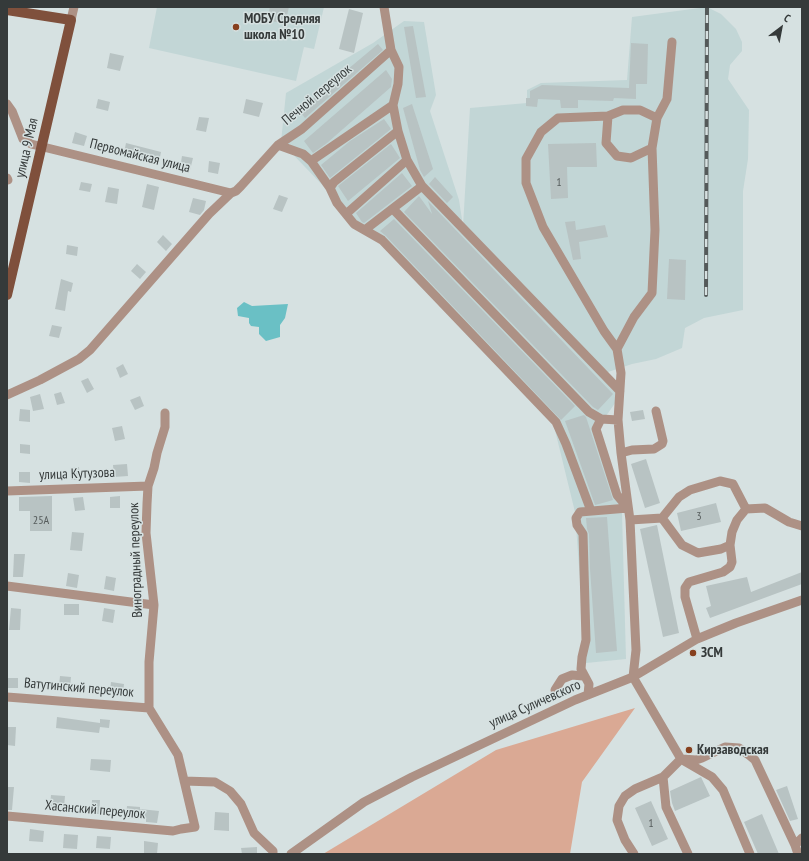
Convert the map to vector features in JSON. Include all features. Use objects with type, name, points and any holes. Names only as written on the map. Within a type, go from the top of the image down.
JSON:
[{"type":"main road","points":[[7,10],[71,20]]},
{"type":"main road","name":"улица 9 Мая","points":[[7,295],[71,20]]},
{"type":"street","name":"улица 9 Мая","points":[[71,20],[74,7]]},
{"type":"street","points":[[384,7],[392,50],[399,67],[398,84],[393,105],[398,131],[407,160],[422,186],[620,391]]},
{"type":"street","points":[[616,349],[634,317],[652,293],[655,230],[652,148],[657,118],[667,99],[672,42]]},
{"type":"street","name":"Печной переулок","points":[[7,395],[40,380],[79,359],[90,350],[209,214],[231,193],[236,191],[241,186],[278,145],[302,129],[392,50]]},
{"type":"street","points":[[311,161],[393,105]]},
{"type":"street","name":"Первомайская улица","points":[[9,110],[23,139],[32,144],[231,193]]},
{"type":"street","points":[[657,118],[640,110],[624,110],[608,116],[558,118],[541,132],[526,160],[526,183],[543,227],[616,349],[622,374],[618,420],[630,520],[636,650],[633,677],[681,759],[712,777],[723,790],[750,854]]},
{"type":"street","points":[[608,116],[606,143],[617,156],[631,158],[652,148]]},
{"type":"street","points":[[330,188],[334,182],[398,131]]},
{"type":"street","points":[[278,145],[302,154],[311,161],[330,188],[337,203],[354,224],[382,240],[556,422],[566,444],[591,511]]},
{"type":"street","points":[[346,214],[407,160]]},
{"type":"street","points":[[366,230],[422,186]]},
{"type":"street","points":[[394,209],[589,412],[601,419],[618,420]]},
{"type":"street","points":[[621,453],[632,450],[654,450],[662,444],[663,441],[656,411]]},
{"type":"street","name":"Виноградный переулок","points":[[149,708],[149,662],[154,605],[146,533],[148,486],[154,468],[156,453],[165,426],[165,413]]},
{"type":"street","points":[[601,419],[596,430],[617,495],[628,508]]},
{"type":"street","points":[[630,520],[662,518],[679,497],[690,490],[720,481],[733,484],[746,509]]},
{"type":"street","name":"улица Кутузова","points":[[7,491],[148,486]]},
{"type":"street","points":[[588,695],[589,684],[583,676],[581,669],[586,640],[583,534],[577,525],[576,518],[580,512],[628,508]]},
{"type":"street","points":[[697,639],[685,597],[685,588],[689,582],[723,572],[730,567],[732,562],[730,545],[732,532],[736,520],[746,509],[765,508],[789,522],[802,526]]},
{"type":"street","points":[[662,518],[682,545],[698,552],[721,549],[730,545]]},
{"type":"street","points":[[7,586],[154,605]]},
{"type":"street","name":"улица Суличевского","points":[[291,854],[359,805],[398,784],[588,695],[633,677],[697,639],[748,618],[802,600]]},
{"type":"street","points":[[555,690],[562,679],[572,675],[583,676]]},
{"type":"street","name":"Ватутинский переулок","points":[[7,697],[149,708]]},
{"type":"street","points":[[149,708],[178,755],[184,781],[215,782],[230,791],[241,804],[254,833],[273,851],[273,854]]},
{"type":"street","points":[[634,854],[625,840],[617,820],[619,806],[625,796],[634,789],[663,777],[681,759],[696,760],[726,747],[739,748],[755,760],[796,850]]},
{"type":"street","points":[[663,777],[666,807],[688,854]]},
{"type":"street","name":"Хасанский переулок","points":[[7,816],[173,831],[181,828],[196,827],[184,781]]},
{"type":"street","points":[[796,850],[802,838]]},
{"type":"shaded area","name":"МОБУ Средняя школа №10","points":[[157,7],[324,7],[314,49],[304,47],[296,81],[149,48]]},
{"type":"shaded area","points":[[707,7],[721,14],[736,29],[742,42],[742,51],[730,65],[728,79],[749,110],[748,159],[743,191],[743,310],[704,318],[685,328],[682,348],[656,359],[632,364],[608,372],[620,396],[599,426],[622,513],[626,659],[586,663],[575,512],[553,422],[426,286],[353,217],[281,142],[286,93],[373,43],[404,21],[424,22],[436,95],[430,111],[459,200],[463,226],[470,108],[527,103],[527,90],[541,83],[627,80],[632,17]]},
{"type":"shaded area","points":[[635,708],[582,782],[570,854],[323,854],[496,750]]},
{"type":"water","points":[[244,302],[252,306],[288,304],[285,318],[280,325],[280,337],[266,341],[259,334],[259,327],[251,326],[249,323],[249,318],[238,316],[237,308]]},
{"type":"building","points":[[270,7],[289,7],[285,24],[267,20]]},
{"type":"building","points":[[349,9],[363,13],[354,53],[339,49]]},
{"type":"building","points":[[413,26],[426,97],[416,98],[404,27]]},
{"type":"building","points":[[631,43],[648,44],[647,84],[636,84],[636,99],[614,98],[613,101],[578,100],[578,108],[561,108],[560,100],[538,99],[537,107],[526,106],[526,98],[530,98],[530,91],[542,85],[629,88]]},
{"type":"building","points":[[378,44],[383,50],[305,118],[299,110]]},
{"type":"building","points":[[110,53],[124,56],[120,71],[107,68]]},
{"type":"building","points":[[386,70],[392,79],[391,87],[327,143],[313,153],[304,141]]},
{"type":"building","points":[[98,99],[110,102],[108,111],[96,108]]},
{"type":"building","points":[[246,99],[263,103],[259,117],[243,113]]},
{"type":"building","points":[[412,104],[433,169],[424,177],[420,170],[403,108]]},
{"type":"building","points":[[199,117],[209,118],[206,132],[196,130]]},
{"type":"building","points":[[384,119],[391,129],[330,178],[321,165],[350,141]]},
{"type":"building","points":[[75,132],[87,136],[84,146],[72,143]]},
{"type":"building","points":[[126,143],[161,152],[159,162],[124,153]]},
{"type":"building","points":[[596,143],[597,167],[567,167],[568,198],[551,199],[548,144]]},
{"type":"building","points":[[391,144],[400,158],[348,201],[338,186]]},
{"type":"building","points":[[182,156],[193,158],[190,170],[180,168]]},
{"type":"building","points":[[209,161],[220,163],[218,174],[208,172]]},
{"type":"building","points":[[402,173],[412,186],[364,223],[362,222],[356,213]]},
{"type":"building","points":[[435,177],[453,197],[447,203],[429,184]]},
{"type":"building","points":[[81,182],[92,184],[90,192],[79,190]]},
{"type":"building","points":[[147,184],[159,187],[154,210],[142,207]]},
{"type":"building","points":[[108,187],[119,189],[117,204],[105,202]]},
{"type":"building","points":[[279,195],[288,198],[282,212],[273,209]]},
{"type":"building","points":[[419,196],[432,214],[428,201],[613,394],[598,410],[593,407],[404,212]]},
{"type":"building","points":[[193,198],[206,201],[204,210],[200,215],[189,212]]},
{"type":"building","points":[[394,219],[575,406],[561,420],[380,231]]},
{"type":"building","points":[[575,221],[576,230],[605,225],[608,237],[579,242],[581,259],[573,260],[565,222]]},
{"type":"building","points":[[163,235],[172,244],[166,251],[157,242]]},
{"type":"building","points":[[67,245],[78,247],[77,256],[66,254]]},
{"type":"building","points":[[669,259],[686,260],[685,300],[667,299]]},
{"type":"building","points":[[137,264],[146,272],[140,279],[131,271]]},
{"type":"building","points":[[61,279],[73,283],[71,292],[68,291],[65,311],[55,309]]},
{"type":"building","points":[[52,325],[62,327],[59,338],[49,336]]},
{"type":"building","points":[[123,364],[128,374],[120,378],[116,368]]},
{"type":"building","points":[[88,378],[94,389],[87,393],[81,381]]},
{"type":"building","points":[[61,392],[65,403],[57,405],[54,394]]},
{"type":"building","points":[[40,394],[44,409],[33,411],[30,397]]},
{"type":"building","points":[[140,396],[144,406],[135,410],[130,400]]},
{"type":"building","points":[[20,409],[30,410],[30,422],[19,421]]},
{"type":"building","points":[[643,410],[645,419],[632,421],[630,412]]},
{"type":"building","points":[[584,415],[586,417],[613,500],[595,505],[565,421]]},
{"type":"building","points":[[122,426],[125,439],[115,441],[112,428]]},
{"type":"building","points":[[20,444],[30,445],[30,454],[20,453]]},
{"type":"building","points":[[646,459],[660,503],[645,508],[631,464]]},
{"type":"building","points":[[127,464],[128,476],[114,477],[113,465]]},
{"type":"building","points":[[79,467],[80,480],[71,480],[70,468]]},
{"type":"building","points":[[19,472],[30,472],[30,483],[19,482]]},
{"type":"building","points":[[52,496],[52,531],[30,531],[30,511],[19,511],[19,497]]},
{"type":"building","points":[[120,496],[120,508],[110,508],[110,497]]},
{"type":"building","points":[[83,497],[85,510],[75,511],[73,498]]},
{"type":"building","points":[[716,503],[721,522],[681,531],[677,513]]},
{"type":"building","points":[[607,517],[617,651],[596,653],[589,534],[586,518]]},
{"type":"building","points":[[657,525],[679,633],[663,637],[640,529]]},
{"type":"building","points":[[72,532],[84,533],[82,551],[70,550]]},
{"type":"building","points":[[14,554],[25,554],[23,577],[13,577]]},
{"type":"building","points":[[802,572],[802,584],[710,618],[706,608],[711,606],[706,586],[747,577],[751,592]]},
{"type":"building","points":[[68,573],[79,575],[77,588],[66,586]]},
{"type":"building","points":[[106,576],[116,578],[114,591],[104,589]]},
{"type":"building","points":[[64,604],[79,604],[79,615],[64,615]]},
{"type":"building","points":[[11,608],[21,609],[20,630],[9,630]]},
{"type":"building","points":[[104,608],[115,610],[113,623],[102,621]]},
{"type":"building","points":[[60,676],[71,677],[70,687],[59,686]]},
{"type":"building","points":[[8,678],[18,678],[18,688],[7,688]]},
{"type":"building","points":[[111,682],[124,684],[123,694],[110,692]]},
{"type":"building","points":[[57,717],[100,723],[100,719],[110,720],[109,728],[100,727],[99,733],[56,728]]},
{"type":"building","points":[[7,727],[16,727],[15,746],[7,745]]},
{"type":"building","points":[[91,759],[111,760],[110,772],[90,770]]},
{"type":"building","points":[[701,777],[710,796],[675,811],[670,791]]},
{"type":"building","points":[[787,786],[798,819],[790,821],[776,790]]},
{"type":"building","points":[[7,787],[14,787],[12,810],[7,810]]},
{"type":"building","points":[[51,795],[65,796],[64,807],[50,806]]},
{"type":"building","points":[[92,800],[100,800],[99,814],[91,814]]},
{"type":"building","points":[[651,801],[668,839],[652,846],[635,808]]},
{"type":"building","points":[[127,806],[159,811],[157,823],[146,822],[146,819],[126,818]]},
{"type":"building","points":[[215,812],[229,813],[229,831],[214,830]]},
{"type":"building","points":[[762,814],[779,854],[758,854],[744,822]]},
{"type":"building","points":[[30,829],[44,831],[43,842],[29,841]]},
{"type":"building","points":[[64,834],[78,835],[77,849],[63,848]]},
{"type":"building","points":[[97,836],[111,837],[110,849],[96,848]]},
{"type":"building","points":[[144,841],[158,843],[157,854],[144,854]]},
{"type":"building","points":[[257,847],[257,854],[242,854],[241,848]]},
{"type":"railway","points":[[706,295],[707,7]]},
{"type":"place","name":"МОБУ Средняя школа №10","points":[[236,27]]},
{"type":"place","name":"ЗСМ","points":[[693,653]]},
{"type":"place","name":"Кирзаводская","points":[[689,750]]}]
